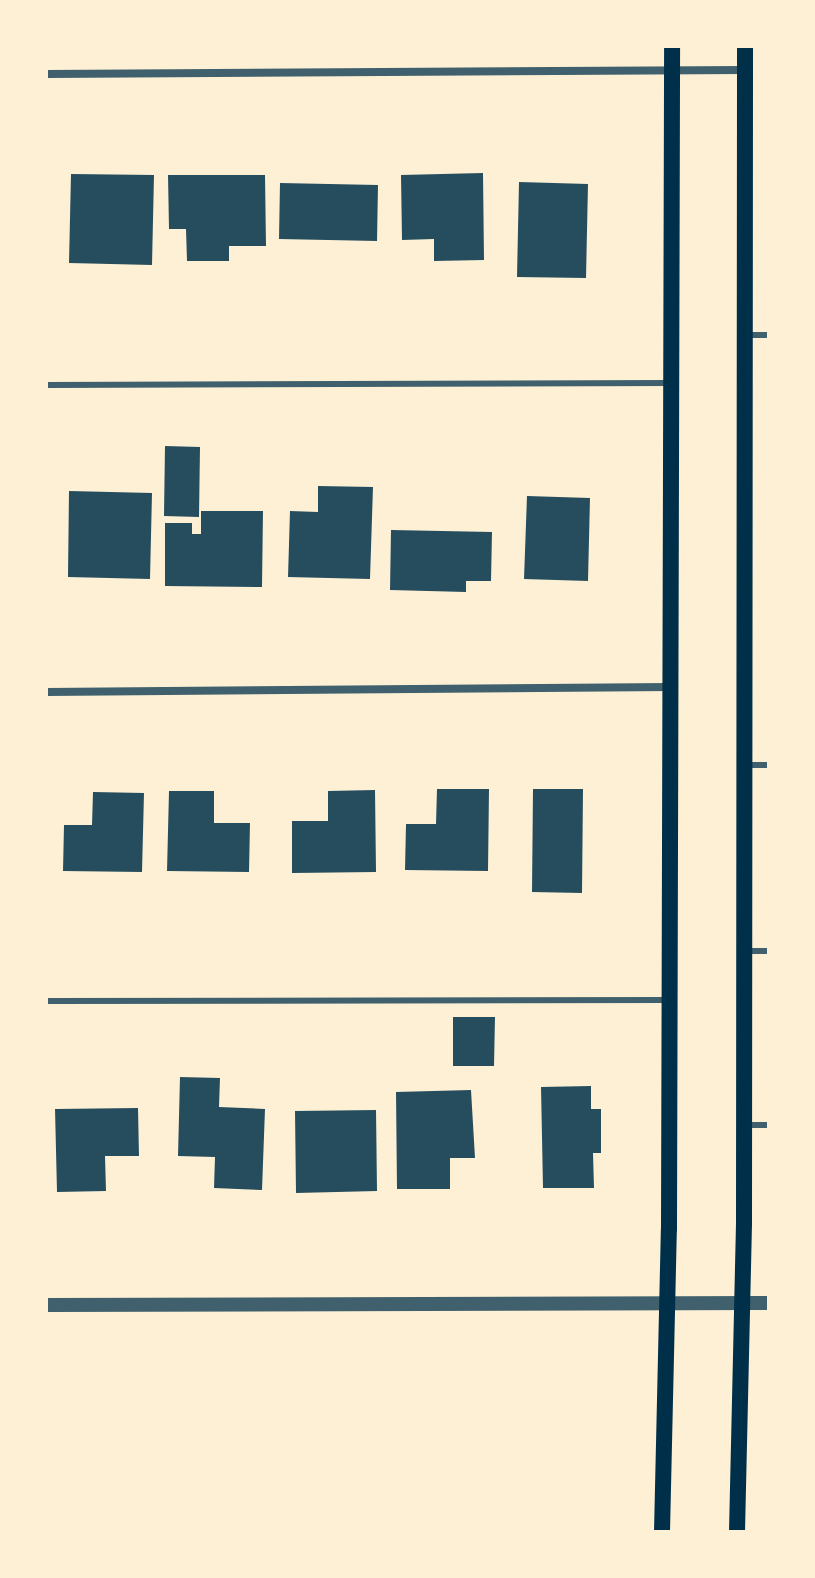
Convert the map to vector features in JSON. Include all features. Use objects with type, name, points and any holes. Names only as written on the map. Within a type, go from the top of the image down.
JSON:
[{"type":"main road","points":[[662,1532],[668,1303],[672,46]]},
{"type":"main road","points":[[737,1532],[744,1125],[745,46]]},
{"type":"street","points":[[46,74],[745,70]]},
{"type":"street","points":[[46,692],[671,687]]},
{"type":"street","points":[[46,1305],[769,1303]]},
{"type":"lane","points":[[747,335],[769,335]]},
{"type":"lane","points":[[46,385],[671,383]]},
{"type":"lane","points":[[744,765],[769,765]]},
{"type":"lane","points":[[744,951],[769,951]]},
{"type":"lane","points":[[46,1001],[670,1000]]},
{"type":"lane","points":[[744,1125],[769,1125]]},
{"type":"building","points":[[483,173],[484,260],[434,261],[434,239],[402,240],[401,175]]},
{"type":"building","points":[[71,174],[154,175],[152,265],[69,263]]},
{"type":"building","points":[[168,175],[265,175],[266,246],[229,246],[229,261],[187,261],[186,229],[169,229]]},
{"type":"building","points":[[519,182],[588,184],[586,278],[517,277]]},
{"type":"building","points":[[280,183],[378,185],[377,241],[279,239]]},
{"type":"building","points":[[165,446],[200,447],[199,517],[164,516]]},
{"type":"building","points":[[318,486],[373,487],[370,579],[288,577],[290,511],[318,512]]},
{"type":"building","points":[[69,491],[152,493],[150,579],[68,577]]},
{"type":"building","points":[[527,496],[590,498],[588,581],[524,579]]},
{"type":"building","points":[[201,511],[263,511],[262,587],[165,586],[165,523],[192,523],[192,534],[201,534]]},
{"type":"building","points":[[391,530],[492,532],[491,581],[466,581],[466,592],[390,590]]},
{"type":"building","points":[[437,789],[489,789],[488,871],[405,870],[406,824],[436,824]]},
{"type":"building","points":[[533,789],[583,789],[582,893],[532,892]]},
{"type":"building","points":[[375,790],[376,872],[292,873],[292,821],[328,821],[328,791]]},
{"type":"building","points":[[169,791],[214,791],[214,823],[250,823],[249,872],[167,871]]},
{"type":"building","points":[[93,792],[144,793],[142,872],[63,871],[64,825],[92,825]]},
{"type":"building","points":[[453,1017],[495,1017],[494,1066],[453,1066]]},
{"type":"building","points":[[180,1077],[220,1078],[219,1107],[265,1109],[262,1190],[214,1188],[215,1157],[178,1156]]},
{"type":"building","points":[[591,1086],[591,1109],[601,1109],[601,1153],[593,1153],[594,1188],[543,1188],[541,1087]]},
{"type":"building","points":[[471,1090],[475,1158],[450,1158],[450,1189],[397,1189],[396,1092]]},
{"type":"building","points":[[138,1108],[139,1156],[105,1156],[106,1191],[57,1192],[55,1109]]},
{"type":"building","points":[[376,1110],[377,1191],[296,1193],[295,1111]]}]
